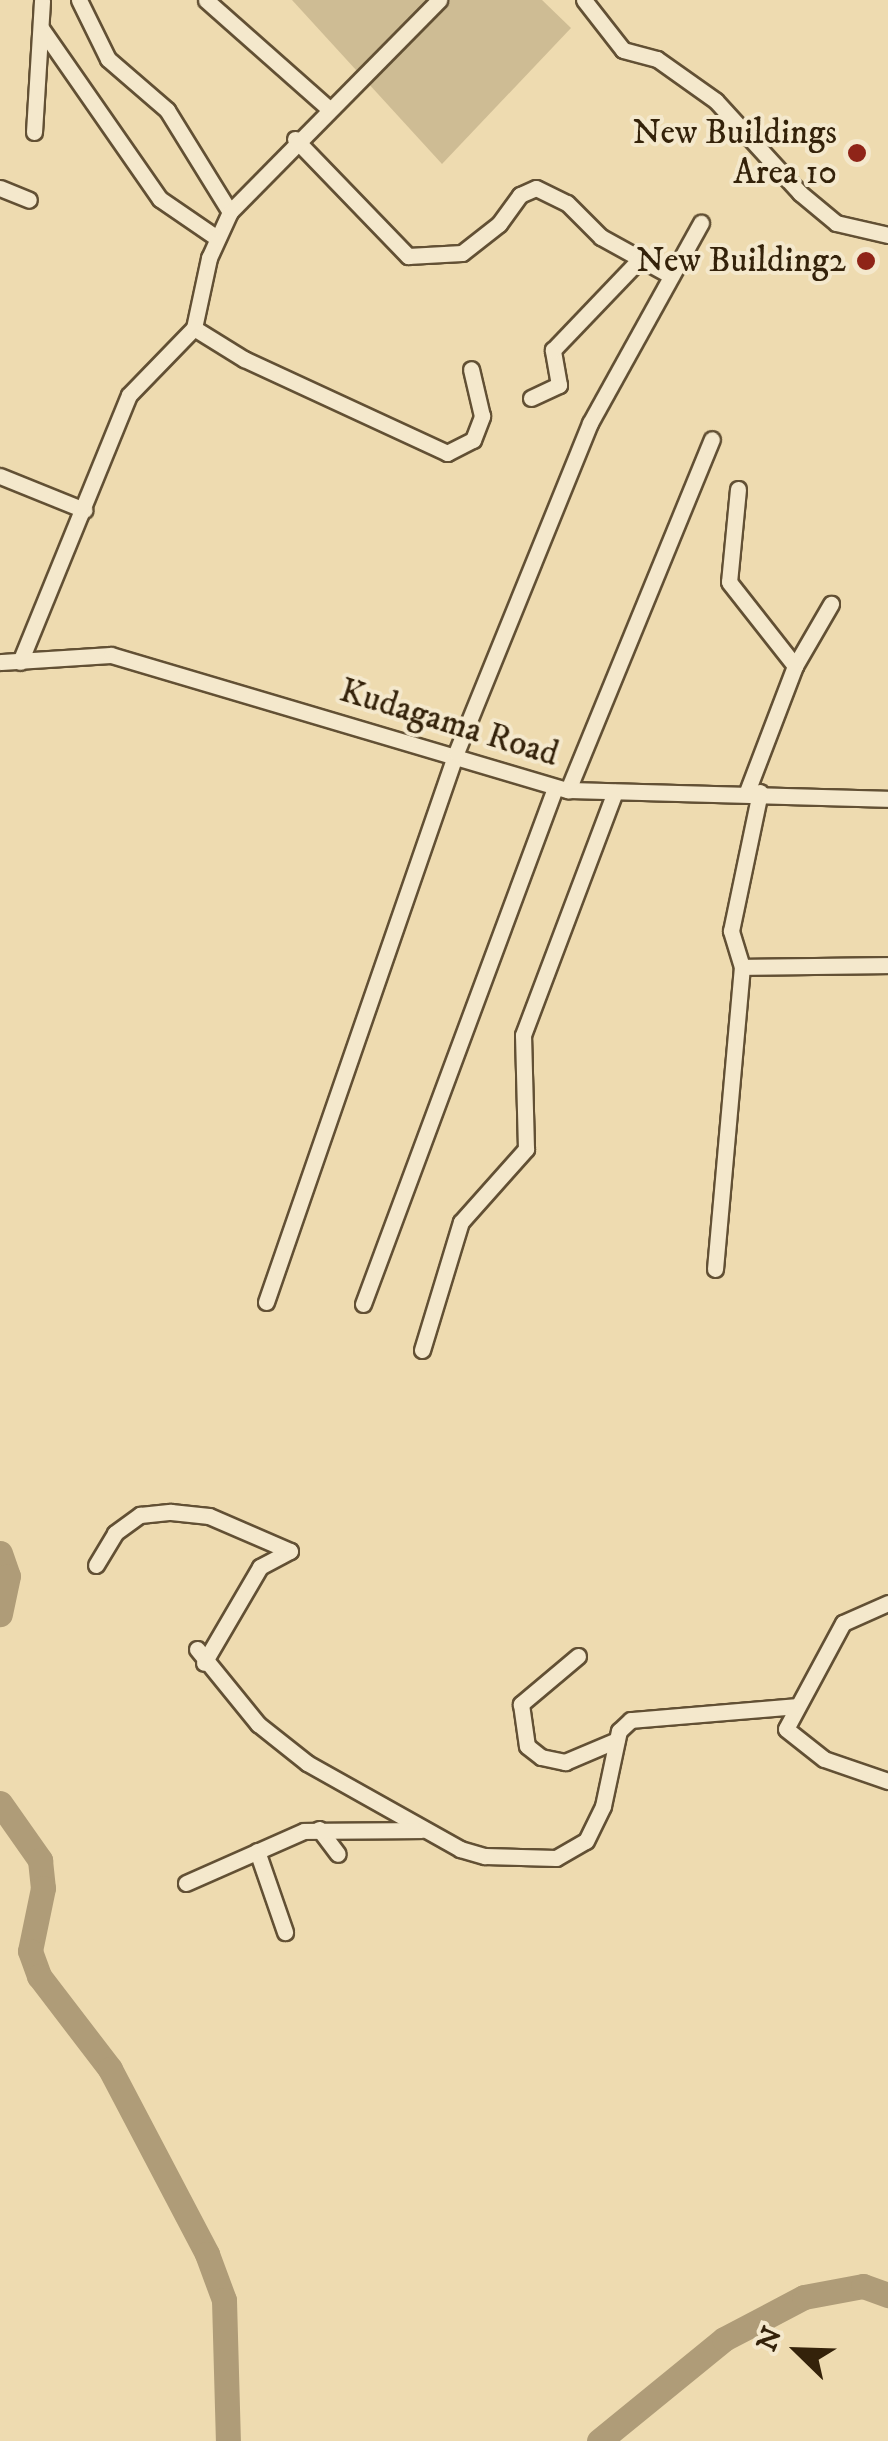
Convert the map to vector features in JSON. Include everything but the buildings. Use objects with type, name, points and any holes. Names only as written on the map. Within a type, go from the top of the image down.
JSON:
[{"type":"street","points":[[34,132],[42,0]]},
{"type":"street","points":[[80,0],[108,59],[166,110],[230,212]]},
{"type":"street","points":[[206,0],[327,107]]},
{"type":"street","points":[[20,662],[129,394],[194,328],[217,238],[230,212],[327,107],[439,0]]},
{"type":"street","points":[[584,0],[623,50],[656,59],[716,102],[836,223],[888,235]]},
{"type":"street","points":[[41,28],[160,199],[217,238]]},
{"type":"street","points":[[296,140],[408,256],[462,253],[498,224],[520,195],[536,188],[668,274]]},
{"type":"street","points":[[0,188],[29,200]]},
{"type":"street","points":[[266,1302],[456,753],[590,423],[668,274],[701,223]]},
{"type":"street","points":[[531,398],[559,384],[562,374],[553,350],[640,259]]},
{"type":"street","points":[[194,328],[244,359],[447,453],[472,440],[482,416],[471,369]]},
{"type":"street","points":[[363,1304],[562,789],[712,439]]},
{"type":"street","points":[[0,476],[84,510]]},
{"type":"street","points":[[738,489],[729,582],[795,666]]},
{"type":"street","points":[[715,1269],[742,967],[731,931],[754,792],[795,666],[831,604]]},
{"type":"street","name":"Kudagama Road","points":[[0,662],[111,655],[456,753],[562,789],[888,799]]},
{"type":"street","points":[[422,1350],[461,1222],[515,1169],[526,1148],[524,1035],[615,792]]},
{"type":"street","points":[[742,967],[888,965]]},
{"type":"street","points":[[96,1565],[128,1524],[140,1515],[171,1512],[210,1516],[262,1533],[290,1552],[260,1567],[200,1656],[258,1724],[306,1763],[425,1830],[485,1856],[556,1858],[586,1841],[603,1806],[617,1740],[631,1720],[796,1706]]},
{"type":"street","points":[[888,1602],[843,1623],[786,1729],[792,1739],[824,1760],[888,1781]]},
{"type":"street","points":[[578,1656],[521,1704],[527,1746],[541,1758],[565,1762],[617,1740]]},
{"type":"street","points":[[186,1883],[319,1829],[425,1830]]},
{"type":"street","points":[[319,1829],[338,1854]]},
{"type":"street","points":[[257,1852],[285,1932]]},
{"type":"shaded area","points":[[292,0],[542,0],[571,28],[442,164]]},
{"type":"waterway","points":[[0,1553],[8,1576],[0,1614]]},
{"type":"waterway","points":[[0,1803],[40,1860],[43,1888],[30,1951],[39,1976],[110,2069],[207,2254],[224,2300],[228,2441]]},
{"type":"waterway","points":[[599,2441],[724,2339],[804,2297],[863,2286],[888,2295]]},
{"type":"place","name":"New Buildings Area 10","points":[[857,153]]},
{"type":"place","name":"New Building2","points":[[866,261]]}]
